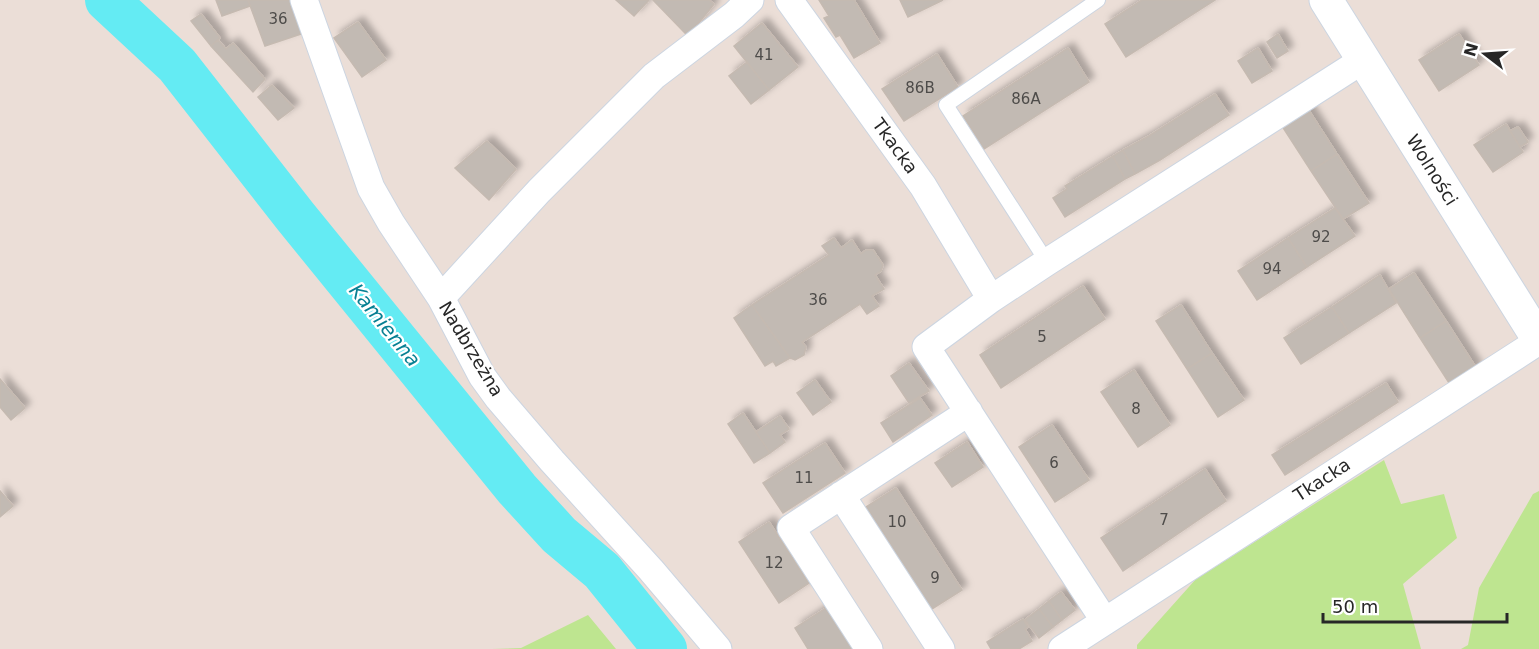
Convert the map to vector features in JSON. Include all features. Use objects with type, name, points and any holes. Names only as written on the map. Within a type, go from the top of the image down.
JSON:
[{"type":"street","name":"Nadbrzeżna","points":[[304,0],[371,188],[391,223],[441,298],[482,376],[498,398],[718,649]]},
{"type":"street","points":[[441,298],[539,191],[654,76],[735,15],[750,0]]},
{"type":"street","name":"Tkacka","points":[[789,0],[923,186],[991,299]]},
{"type":"street","name":"Wolności","points":[[1326,0],[1539,340]]},
{"type":"street","points":[[1104,620],[926,347],[991,299],[1047,262],[1363,60]]},
{"type":"street","name":"Tkacka","points":[[1062,649],[1539,340]]},
{"type":"street","points":[[869,649],[791,528],[969,412]]},
{"type":"street","points":[[841,495],[941,649]]},
{"type":"lane","points":[[1047,262],[945,105],[1098,0]]},
{"type":"green space","points":[[1384,460],[1401,504],[1444,494],[1457,538],[1403,584],[1421,649],[1137,649],[1137,645],[1196,579]]},
{"type":"green space","points":[[1539,491],[1539,649],[1461,649],[1468,645],[1479,588],[1533,494]]},
{"type":"green space","points":[[588,615],[616,649],[492,649],[521,648]]},
{"type":"building","points":[[216,0],[248,0],[250,6],[222,16]]},
{"type":"building","points":[[248,0],[295,0],[307,32],[265,46]]},
{"type":"building","points":[[616,0],[649,0],[634,16]]},
{"type":"building","points":[[653,0],[709,0],[714,4],[688,36]]},
{"type":"building","points":[[819,0],[854,0],[880,43],[854,58],[840,35],[836,37],[824,18],[829,16]]},
{"type":"building","points":[[900,0],[943,0],[908,17]]},
{"type":"building","points":[[1142,0],[1215,0],[1126,57],[1105,24]]},
{"type":"building","points":[[201,14],[220,38],[211,46],[191,21]]},
{"type":"building","points":[[358,22],[386,60],[362,77],[334,38]]},
{"type":"building","points":[[762,23],[798,67],[769,90],[734,46]]},
{"type":"building","points":[[1278,34],[1288,51],[1277,58],[1267,42]]},
{"type":"building","points":[[1459,34],[1479,65],[1439,91],[1419,60]]},
{"type":"building","points":[[218,40],[226,49],[233,43],[265,79],[253,92],[211,46]]},
{"type":"building","points":[[1068,48],[1089,82],[984,149],[963,116]]},
{"type":"building","points":[[1258,48],[1272,71],[1252,83],[1238,61]]},
{"type":"building","points":[[937,54],[958,87],[904,121],[882,89]]},
{"type":"building","points":[[747,62],[769,90],[751,104],[729,76]]},
{"type":"building","points":[[272,85],[294,108],[278,120],[258,97]]},
{"type":"building","points":[[1215,94],[1229,115],[1135,174],[1123,150]]},
{"type":"building","points":[[1306,106],[1337,154],[1311,171],[1280,123]]},
{"type":"building","points":[[1506,124],[1523,152],[1493,172],[1474,145]]},
{"type":"building","points":[[1518,127],[1528,142],[1520,147],[1510,131]]},
{"type":"building","points":[[487,141],[516,169],[489,200],[455,168]]},
{"type":"building","points":[[1123,150],[1135,174],[1125,179],[1113,156]]},
{"type":"building","points":[[1337,154],[1369,203],[1343,219],[1311,171]]},
{"type":"building","points":[[1113,156],[1125,179],[1065,217],[1053,198],[1067,189],[1065,186]]},
{"type":"building","points":[[1335,208],[1355,236],[1307,267],[1288,238]]},
{"type":"building","points":[[834,238],[841,248],[852,240],[861,254],[866,250],[873,250],[883,265],[881,271],[875,275],[884,289],[872,296],[879,306],[867,314],[860,304],[802,342],[806,347],[804,355],[795,360],[790,358],[752,305],[829,255],[822,246]]},
{"type":"building","points":[[1288,238],[1307,267],[1257,300],[1238,271]]},
{"type":"building","points":[[1414,273],[1446,321],[1420,338],[1389,289]]},
{"type":"building","points":[[1380,275],[1396,303],[1349,333],[1332,307]]},
{"type":"building","points":[[1083,286],[1105,319],[1001,388],[980,355]]},
{"type":"building","points":[[752,305],[790,358],[776,366],[773,361],[765,366],[734,318]]},
{"type":"building","points":[[1181,305],[1212,353],[1187,369],[1156,321]]},
{"type":"building","points":[[1332,307],[1349,333],[1301,364],[1284,338]]},
{"type":"building","points":[[1446,321],[1477,369],[1451,386],[1420,338]]},
{"type":"building","points":[[1212,353],[1244,400],[1218,417],[1187,369]]},
{"type":"building","points":[[909,363],[929,391],[909,403],[891,376]]},
{"type":"building","points":[[1134,370],[1170,425],[1138,447],[1101,392]]},
{"type":"building","points":[[0,379],[25,408],[11,420],[0,407]]},
{"type":"building","points":[[815,380],[831,402],[813,415],[797,393]]},
{"type":"building","points":[[1386,383],[1398,402],[1285,475],[1272,455]]},
{"type":"building","points":[[920,398],[932,415],[893,442],[881,423]]},
{"type":"building","points":[[743,413],[770,453],[754,463],[728,424]]},
{"type":"building","points":[[780,416],[789,429],[780,435],[785,442],[770,453],[756,432]]},
{"type":"building","points":[[1052,425],[1089,480],[1055,502],[1019,447]]},
{"type":"building","points":[[967,442],[983,467],[952,487],[935,463]]},
{"type":"building","points":[[825,443],[845,473],[783,513],[763,483]]},
{"type":"building","points":[[1205,469],[1226,501],[1123,571],[1101,538]]},
{"type":"building","points":[[896,488],[962,590],[932,609],[866,507]]},
{"type":"building","points":[[0,491],[13,506],[0,517]]},
{"type":"building","points":[[769,522],[809,583],[779,603],[739,542]]},
{"type":"building","points":[[1061,592],[1075,610],[1062,620],[1049,601]]},
{"type":"building","points":[[1049,601],[1062,620],[1053,627],[1039,609]]},
{"type":"building","points":[[826,608],[853,649],[808,649],[795,628]]},
{"type":"building","points":[[1039,609],[1053,627],[1039,638],[1025,620]]},
{"type":"building","points":[[1023,619],[1028,627],[1025,629],[1032,641],[1019,649],[991,649],[987,642]]},
{"type":"waterway","name":"Kamienna","points":[[107,0],[177,65],[295,216],[517,489],[559,535],[602,571],[665,649]]}]
